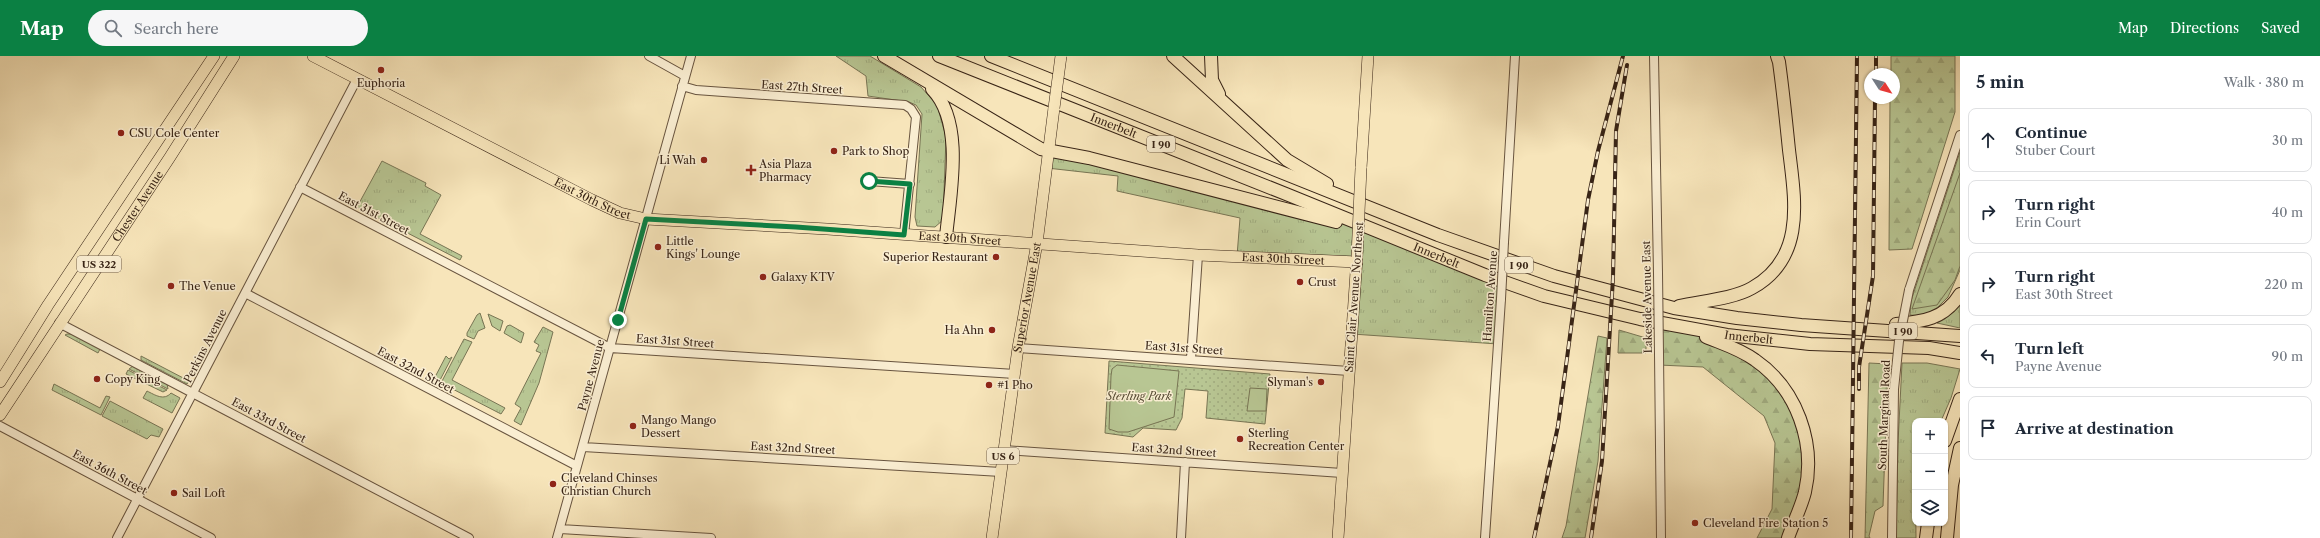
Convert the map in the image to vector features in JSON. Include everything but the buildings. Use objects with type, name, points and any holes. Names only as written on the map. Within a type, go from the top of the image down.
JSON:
[{"type":"highway","points":[[884,56],[1025,142],[1049,152],[1097,160],[1291,209],[1382,234]]},
{"type":"highway","name":"Innerbelt","points":[[939,56],[1286,194],[1382,234],[1544,296],[1589,308],[1684,328],[1790,342],[1929,348],[1960,353]]},
{"type":"highway","name":"Innerbelt","points":[[991,56],[1267,168],[1371,207],[1438,235],[1531,269],[1674,308],[1758,321],[1960,336]]},
{"type":"highway","points":[[1173,56],[1296,166],[1371,207]]},
{"type":"highway","points":[[1211,56],[1212,80],[1225,104]]},
{"type":"highway","points":[[1674,308],[1734,296],[1752,289],[1773,271],[1788,246],[1794,227],[1795,203],[1777,56]]},
{"type":"highway","points":[[924,81],[944,104],[951,125],[951,168],[946,237]]},
{"type":"highway","points":[[1846,328],[1913,323],[1928,320],[1946,311],[1960,294]]},
{"type":"highway","points":[[1684,328],[1736,349],[1755,360],[1774,376],[1793,403],[1804,431],[1808,464],[1804,494],[1790,532],[1784,538]]},
{"type":"highway","points":[[1948,433],[1960,399]]},
{"type":"highway","points":[[1946,538],[1952,485],[1960,448]]},
{"type":"highway","points":[[1926,538],[1928,526]]},
{"type":"main road","name":"Chester Avenue","points":[[0,382],[48,305],[214,56]]},
{"type":"main road","name":"Chester Avenue","points":[[0,414],[170,157],[234,56]]},
{"type":"main road","name":"East 30th Street","points":[[313,56],[592,200],[620,213],[646,219],[819,228],[1198,255],[1357,260]]},
{"type":"main road","name":"Superior Avenue East","points":[[992,538],[1018,348],[1037,243],[1061,56]]},
{"type":"main road","name":"Saint Clair Avenue Northeast","points":[[1338,538],[1357,260],[1368,56]]},
{"type":"street","points":[[649,56],[685,76]]},
{"type":"street","name":"Payne Avenue","points":[[557,538],[691,56]]},
{"type":"street","name":"Hamilton Avenue","points":[[1485,538],[1514,56]]},
{"type":"street","name":"Lakeside Avenue East","points":[[1654,56],[1661,538]]},
{"type":"street","name":"Perkins Avenue","points":[[117,538],[357,79]]},
{"type":"street","name":"East 27th Street","points":[[682,86],[696,90],[905,106],[911,109],[916,117],[910,184]]},
{"type":"street","name":"South Marginal Road","points":[[1892,538],[1894,389],[1899,341],[1909,290],[1960,135]]},
{"type":"street","points":[[869,181],[910,184],[904,235]]},
{"type":"street","name":"East 31st Street","points":[[300,187],[610,348],[1015,374]]},
{"type":"street","points":[[1191,359],[1198,255]]},
{"type":"street","name":"East 32nd Street","points":[[244,293],[577,466]]},
{"type":"street","name":"East 33rd Street","points":[[59,323],[469,538]]},
{"type":"street","name":"East 31st Street","points":[[1018,348],[1349,371]]},
{"type":"street","name":"East 36th Street","points":[[0,426],[211,538]]},
{"type":"street","name":"East 32nd Street","points":[[583,447],[1002,472]]},
{"type":"street","name":"East 32nd Street","points":[[1004,450],[1342,473]]},
{"type":"street","points":[[1181,538],[1185,462]]},
{"type":"street","points":[[560,529],[710,538]]},
{"type":"green space","points":[[836,56],[870,56],[921,87],[937,105],[946,137],[943,220],[935,227],[917,226],[915,217],[922,114],[916,105],[909,102],[868,96],[866,76]]},
{"type":"green space","points":[[1891,56],[1955,56],[1955,112],[1912,249],[1889,250],[1890,104],[1900,104],[1900,68],[1891,68]]},
{"type":"green space","points":[[1049,152],[1319,217],[1382,234],[1502,281],[1498,344],[1352,334],[1356,262],[1237,256],[1240,218],[1117,191],[1118,176],[1047,168]]},
{"type":"green space","points":[[1960,152],[1960,270],[1948,297],[1938,307],[1923,316],[1910,315],[1911,301]]},
{"type":"green space","points":[[382,161],[426,183],[425,186],[441,195],[420,234],[462,256],[460,260],[357,207]]},
{"type":"green space","points":[[1960,173],[1960,266],[1955,280],[1937,305],[1912,309]]},
{"type":"green space","points":[[1960,305],[1960,328],[1937,323],[1945,319]]},
{"type":"green space","points":[[480,313],[485,328],[478,331],[474,339],[467,336],[467,333],[477,315]]},
{"type":"green space","points":[[488,314],[503,321],[500,331],[492,326]]},
{"type":"green space","points":[[510,325],[524,333],[521,343],[504,333],[507,326]]},
{"type":"green space","points":[[1659,325],[1684,328],[1743,353],[1793,403],[1808,474],[1784,538],[1757,538],[1772,509],[1775,443],[1764,416],[1703,367],[1659,365]]},
{"type":"green space","points":[[543,327],[553,332],[539,383],[521,425],[514,421],[521,408],[515,404],[541,353],[536,351],[539,345],[534,342]]},
{"type":"green space","points":[[1619,330],[1646,338],[1646,353],[1618,353]]},
{"type":"green space","points":[[72,334],[100,349],[98,353],[65,335]]},
{"type":"green space","points":[[1598,336],[1607,338],[1598,461],[1585,538],[1562,538],[1566,526]]},
{"type":"green space","points":[[464,339],[472,342],[452,380],[505,408],[501,414],[441,383]]},
{"type":"green space","points":[[141,356],[189,381],[187,384],[141,360]]},
{"type":"green space","points":[[446,356],[449,359],[452,357],[439,382],[434,379]]},
{"type":"green space","name":"Sterling Park","points":[[1109,361],[1270,374],[1265,424],[1206,418],[1208,391],[1185,389],[1182,418],[1176,430],[1143,428],[1133,437],[1105,433]]},
{"type":"green space","points":[[1869,363],[1888,364],[1883,506],[1875,511],[1869,536],[1870,538],[1865,538]]},
{"type":"green space","points":[[1902,363],[1927,363],[1960,369],[1951,398],[1942,418],[1912,418],[1912,526],[1916,526],[1916,538],[1896,538],[1898,443]]},
{"type":"green space","points":[[1117,365],[1179,371],[1174,417],[1128,432],[1118,432],[1109,429],[1111,376],[1112,369]]},
{"type":"green space","points":[[133,366],[167,384],[168,389],[129,369]]},
{"type":"green space","points":[[128,370],[167,390],[163,392],[126,374]]},
{"type":"green space","points":[[54,384],[100,408],[106,396],[110,397],[101,415],[52,390]]},
{"type":"green space","points":[[1250,388],[1267,389],[1266,411],[1247,411]]},
{"type":"green space","points":[[147,391],[156,396],[162,397],[165,397],[171,393],[180,398],[172,413],[143,398]]},
{"type":"green space","points":[[110,401],[163,429],[159,437],[151,435],[147,439],[102,416]]},
{"type":"railway","points":[[1534,538],[1558,426],[1588,200],[1598,151],[1623,56]]},
{"type":"railway","points":[[1851,538],[1857,56]]},
{"type":"railway","points":[[1876,56],[1876,68]]},
{"type":"railway","points":[[1591,538],[1602,461],[1613,278],[1616,131],[1627,65]]},
{"type":"railway","points":[[1859,389],[1859,367],[1873,276],[1875,104]]},
{"type":"place","name":"Euphoria","points":[[381,70]]},
{"type":"place","name":"CSU Cole Center","points":[[121,133]]},
{"type":"place","name":"Park to Shop","points":[[834,151]]},
{"type":"place","name":"Li Wah","points":[[704,160]]},
{"type":"place","name":"Asia Plaza Pharmacy","points":[[751,170]]},
{"type":"place","name":"Little Kings' Lounge","points":[[658,247]]},
{"type":"place","name":"Superior Restaurant","points":[[996,257]]},
{"type":"place","name":"Galaxy KTV","points":[[763,277]]},
{"type":"place","name":"Crust","points":[[1300,282]]},
{"type":"place","name":"The Venue","points":[[171,286]]},
{"type":"place","name":"Ha Ahn","points":[[992,330]]},
{"type":"place","name":"Copy King","points":[[97,379]]},
{"type":"place","name":"Slyman's","points":[[1321,382]]},
{"type":"place","name":"#1 Pho","points":[[989,385]]},
{"type":"place","name":"Mango Mango Dessert","points":[[633,426]]},
{"type":"place","name":"Sterling Recreation Center","points":[[1240,439]]},
{"type":"place","name":"Cleveland Chinses Christian Church","points":[[553,484]]},
{"type":"place","name":"Sail Loft","points":[[174,493]]},
{"type":"place","name":"Cleveland Fire Station 5","points":[[1695,523]]},
{"type":"route","points":[[618,320],[646,219],[796,227],[904,235],[910,184],[869,181]]}]
